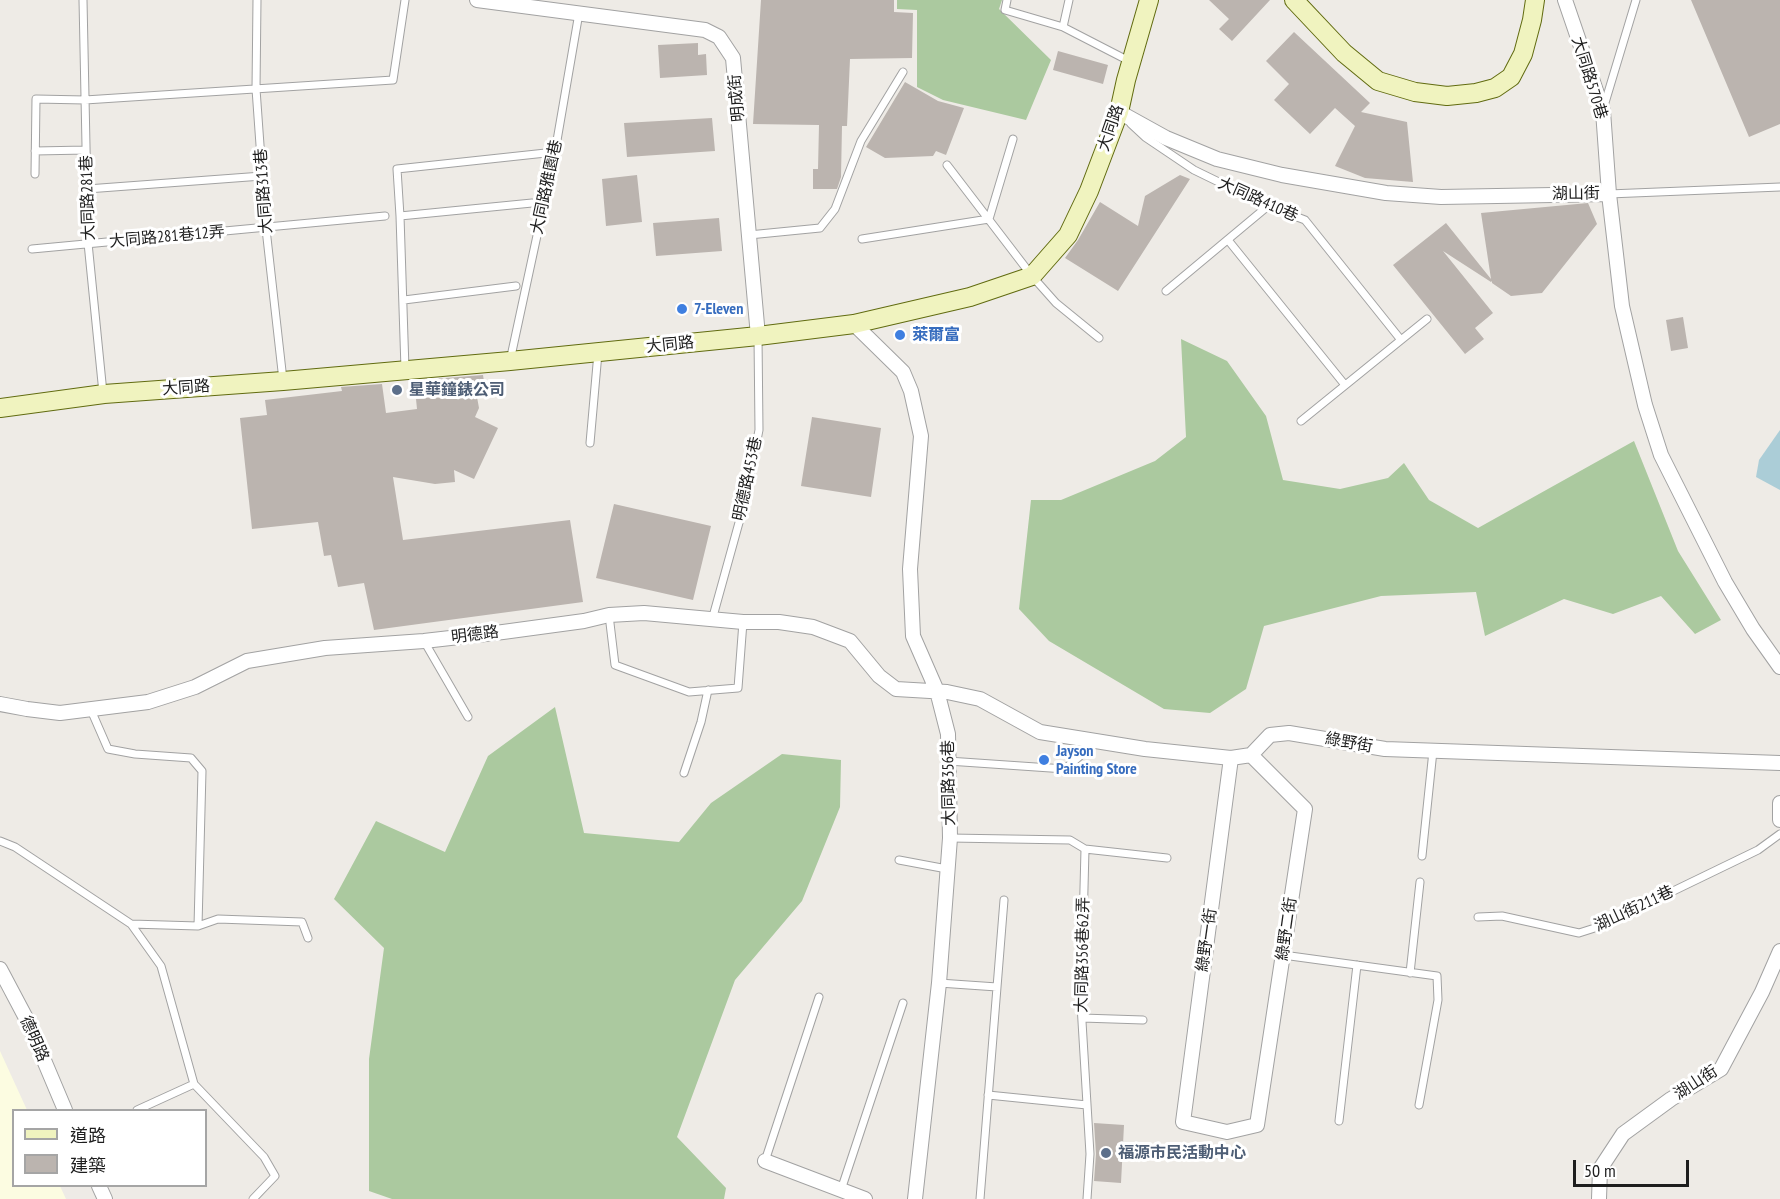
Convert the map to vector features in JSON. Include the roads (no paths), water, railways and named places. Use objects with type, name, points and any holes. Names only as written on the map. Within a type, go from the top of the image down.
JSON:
[{"type":"street","name":"明成街","points":[[477,0],[705,30],[719,37],[733,58],[758,336]]},
{"type":"street","name":"大同路","points":[[0,408],[104,394],[510,361],[854,324],[970,297],[1032,276],[1068,235],[1089,191],[1119,112],[1149,0]]},
{"type":"street","points":[[1294,0],[1344,52],[1378,81],[1415,92],[1447,96],[1495,88],[1512,77],[1523,54],[1535,0]]},
{"type":"street","name":"大同路570巷","points":[[1565,0],[1603,111],[1609,194]]},
{"type":"street","name":"湖山街","points":[[1119,112],[1166,138],[1217,159],[1282,175],[1386,193],[1441,197],[1609,194],[1622,306],[1645,405],[1661,455],[1725,582],[1753,629],[1780,667]]},
{"type":"street","name":"大同路356巷","points":[[854,324],[903,372],[911,391],[921,436],[910,568],[913,636],[937,691],[948,734],[950,838],[939,983],[915,1199]]},
{"type":"street","name":"明德路","points":[[0,704],[27,710],[60,713],[148,702],[195,687],[247,661],[326,648],[423,641],[537,627],[609,615],[644,613],[712,620],[779,622],[813,627],[850,641],[879,676],[896,688],[937,691]]},
{"type":"street","points":[[937,691],[980,699],[1040,732],[1096,742],[1231,758],[1251,755]]},
{"type":"street","name":"綠野街","points":[[1251,755],[1270,735],[1289,733],[1384,749],[1780,763]]},
{"type":"street","name":"綠野二街","points":[[1251,755],[1305,809],[1257,1125]]},
{"type":"street","name":"綠野一街","points":[[1231,758],[1183,1122],[1227,1132],[1257,1125]]},
{"type":"street","points":[[1780,803],[1780,820]]},
{"type":"street","name":"湖山街","points":[[1599,1199],[1600,1169],[1623,1134],[1671,1099],[1721,1069],[1762,992],[1780,951]]},
{"type":"street","name":"德明路","points":[[0,969],[27,1020],[65,1109]]},
{"type":"street","points":[[765,1161],[865,1199]]},
{"type":"lane","name":"大同路281巷","points":[[83,0],[88,243],[104,394]]},
{"type":"lane","name":"大同路313巷","points":[[257,0],[256,89],[266,229],[283,381]]},
{"type":"lane","points":[[35,174],[36,99],[85,100],[393,80],[405,0]]},
{"type":"lane","points":[[1007,0],[1005,10],[1063,27],[1131,62]]},
{"type":"lane","points":[[1063,27],[1069,0]]},
{"type":"lane","points":[[1603,111],[1636,0]]},
{"type":"lane","name":"大同路雅園巷","points":[[510,361],[555,152],[579,13]]},
{"type":"lane","points":[[749,235],[820,228],[836,209],[861,141],[903,72]]},
{"type":"lane","name":"大同路410巷","points":[[1119,112],[1144,137],[1194,170],[1268,206],[1305,220],[1401,340]]},
{"type":"lane","points":[[989,219],[1013,139]]},
{"type":"lane","points":[[35,151],[86,150]]},
{"type":"lane","points":[[405,369],[397,169],[555,152]]},
{"type":"lane","points":[[947,165],[1032,276],[1056,303],[1099,338]]},
{"type":"lane","points":[[87,189],[262,176]]},
{"type":"lane","points":[[1609,194],[1780,187]]},
{"type":"lane","points":[[400,216],[532,203]]},
{"type":"lane","points":[[1166,291],[1268,206]]},
{"type":"lane","name":"大同路281巷12弄","points":[[32,249],[266,229],[385,216]]},
{"type":"lane","points":[[861,238],[989,219]]},
{"type":"lane","points":[[1228,240],[1345,385]]},
{"type":"lane","points":[[404,300],[516,286]]},
{"type":"lane","points":[[1301,421],[1427,319]]},
{"type":"lane","name":"明德路453巷","points":[[712,620],[746,501],[759,430],[758,336]]},
{"type":"lane","points":[[590,443],[598,352]]},
{"type":"lane","points":[[609,615],[615,665],[689,692],[738,688],[743,622]]},
{"type":"lane","points":[[423,641],[468,717]]},
{"type":"lane","points":[[684,773],[708,690]]},
{"type":"lane","points":[[91,710],[108,748],[135,754],[191,758],[202,771],[198,926]]},
{"type":"lane","points":[[948,761],[1065,768],[1096,742]]},
{"type":"lane","points":[[1422,856],[1433,751]]},
{"type":"lane","name":"湖山街211巷","points":[[1478,917],[1502,916],[1579,933],[1601,926],[1758,850],[1780,834]]},
{"type":"lane","points":[[950,838],[1070,840],[1085,849],[1167,858]]},
{"type":"lane","points":[[0,841],[15,847],[131,924],[161,966],[194,1084],[264,1157],[275,1176],[253,1199]]},
{"type":"lane","name":"大同路356巷62弄","points":[[1085,849],[1082,1018],[1089,1154],[1087,1199]]},
{"type":"lane","points":[[899,860],[947,869]]},
{"type":"lane","points":[[1410,973],[1420,882]]},
{"type":"lane","points":[[980,1199],[1004,900]]},
{"type":"lane","points":[[131,924],[198,926],[218,919],[302,922],[308,938]]},
{"type":"lane","points":[[1283,956],[1437,976],[1438,1000],[1419,1105]]},
{"type":"lane","points":[[1339,1121],[1357,966]]},
{"type":"lane","points":[[939,983],[997,987]]},
{"type":"lane","points":[[765,1161],[819,997]]},
{"type":"lane","points":[[841,1190],[903,1003]]},
{"type":"lane","points":[[1082,1018],[1143,1020]]},
{"type":"lane","points":[[139,1109],[194,1084]]},
{"type":"lane","points":[[988,1095],[1087,1105]]},
{"type":"water","points":[[1780,430],[1780,490],[1756,477],[1759,460]]},
{"type":"place","name":"7-Eleven","points":[[682,309]]},
{"type":"place","name":"萊爾富","points":[[900,335]]},
{"type":"place","name":"星華鐘錶公司","points":[[397,390]]},
{"type":"place","name":"Jayson Painting Store","points":[[1044,760]]},
{"type":"place","name":"福源市民活動中心","points":[[1106,1153]]}]
